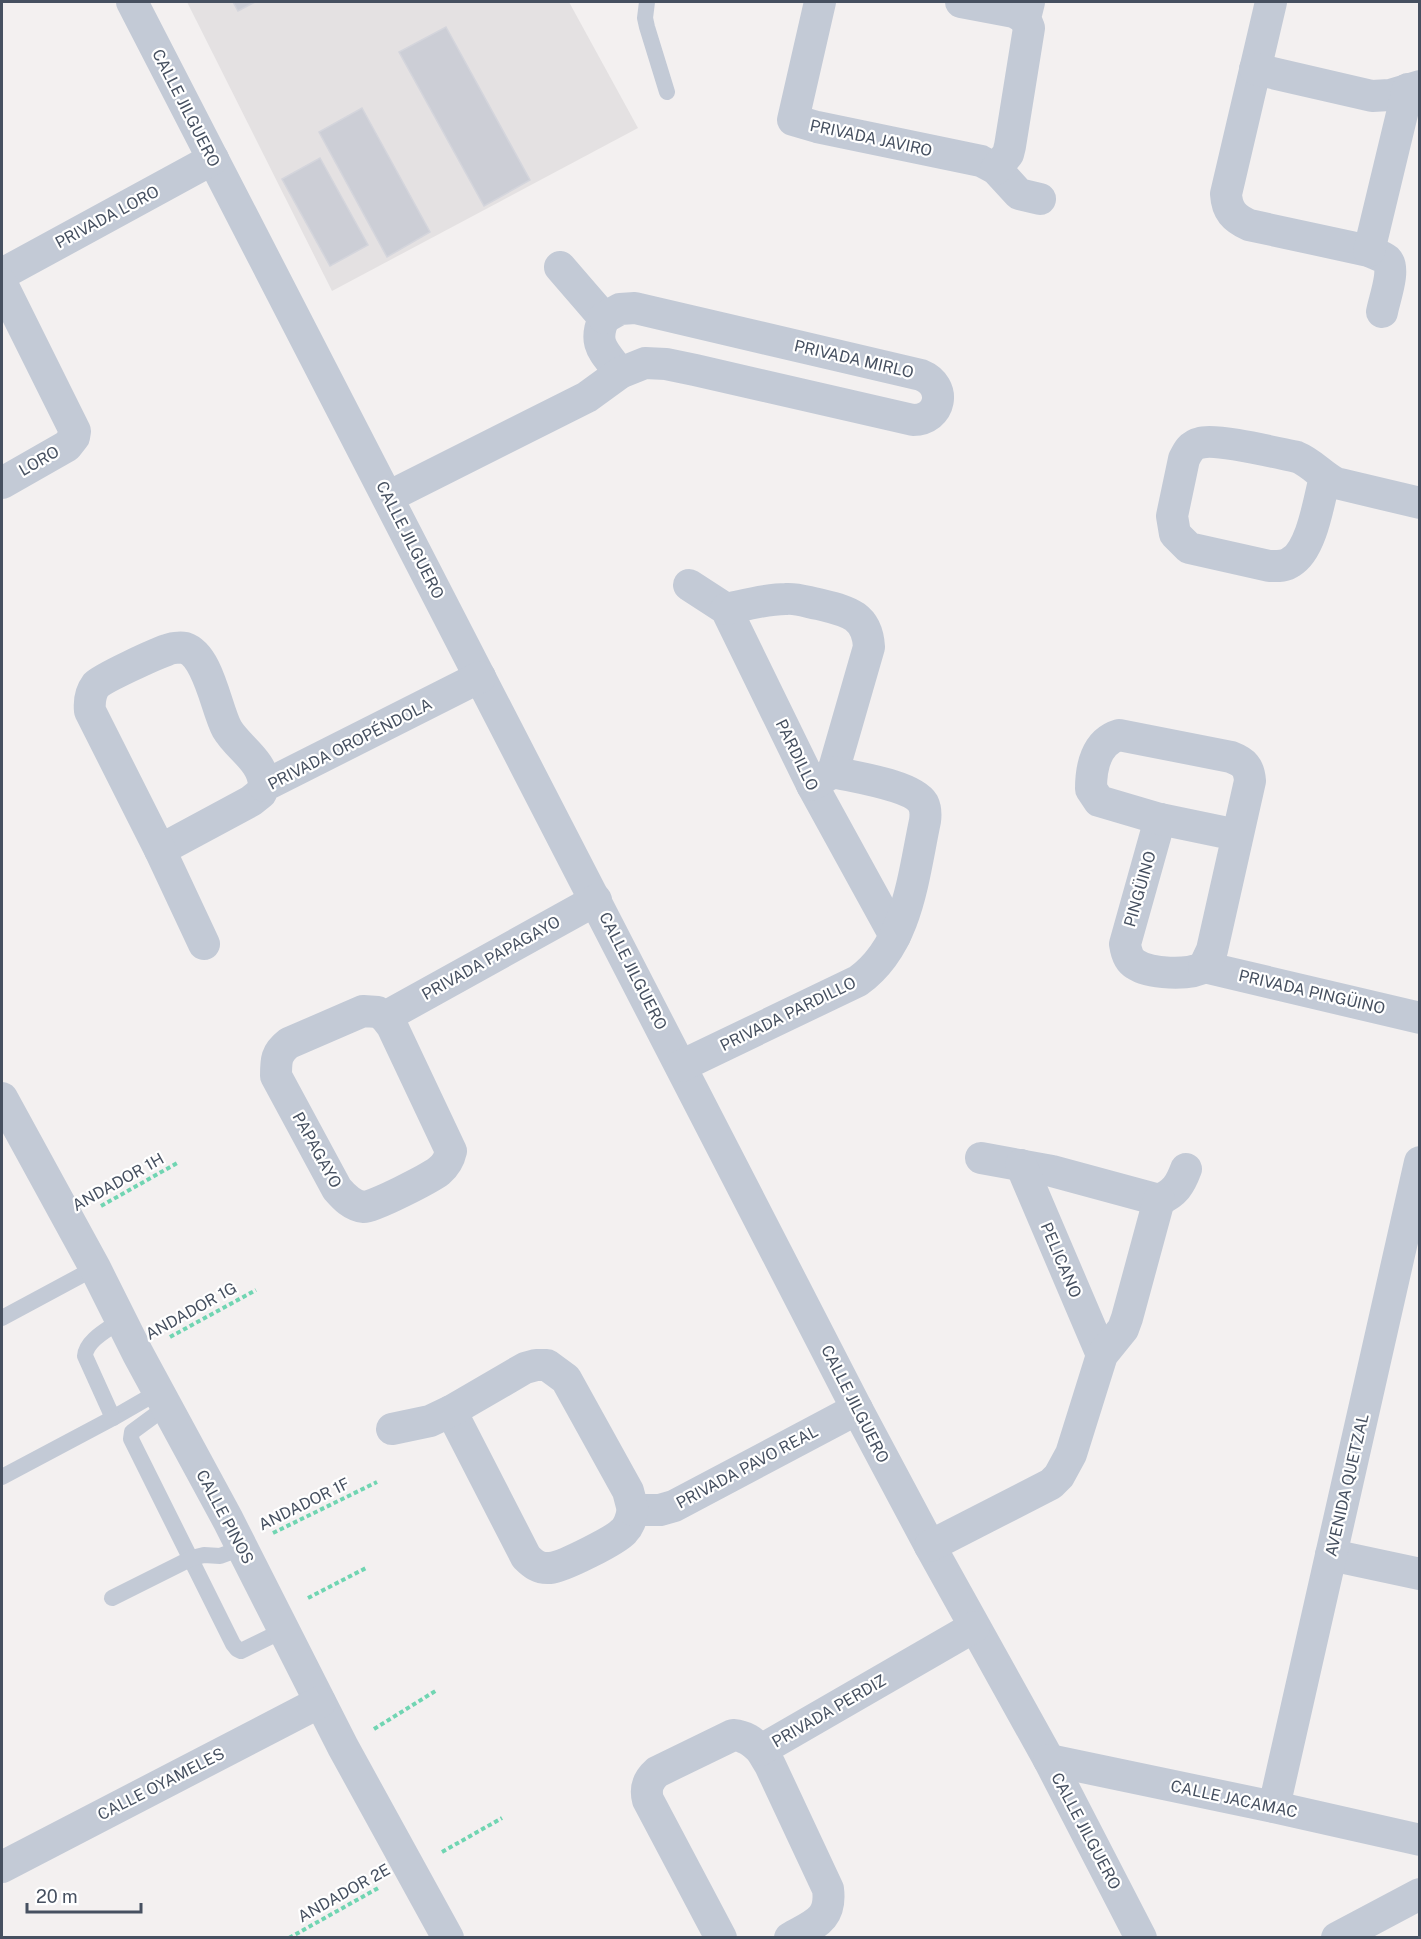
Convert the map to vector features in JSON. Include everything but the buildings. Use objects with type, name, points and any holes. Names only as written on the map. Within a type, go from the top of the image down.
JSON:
[{"type":"street","name":"CALLE JILGUERO","points":[[132,2],[857,1409],[974,1627],[1049,1760],[1141,1938]]},
{"type":"street","name":"PRIVADA JAVIRO","points":[[820,2],[793,120],[817,128],[981,161],[996,169],[1019,194],[1040,199]]},
{"type":"street","points":[[961,2],[1014,12],[1027,10],[1029,28],[1010,146],[1008,154],[996,169]]},
{"type":"street","points":[[1271,2],[1226,194],[1227,206],[1232,215],[1249,225],[1369,251],[1384,258],[1390,266],[1390,274],[1382,312]]},
{"type":"street","points":[[1255,69],[1372,96],[1390,95],[1414,88]]},
{"type":"street","points":[[1369,251],[1414,88]]},
{"type":"street","name":"PRIVADA LORO","points":[[2,274],[213,159]]},
{"type":"street","points":[[560,267],[604,318],[598,336],[600,345],[620,373]]},
{"type":"street","name":"LORO","points":[[2,284],[73,425],[74,437],[67,446],[2,483]]},
{"type":"street","name":"PRIVADA MIRLO","points":[[388,497],[587,397],[620,373],[645,363],[666,364],[913,420],[919,420],[930,414],[936,408],[938,401],[936,387],[927,377],[921,375],[635,308],[620,309],[604,318]]},
{"type":"street","points":[[1325,477],[1307,544],[1300,555],[1292,562],[1282,566],[1269,566],[1189,548],[1175,534],[1173,516],[1184,459],[1188,451],[1200,443],[1211,441],[1298,457],[1308,462],[1325,477],[1350,488],[1419,503]]},
{"type":"street","points":[[689,585],[726,609],[778,599],[797,599],[843,610],[863,623],[868,634],[869,647],[822,779]]},
{"type":"street","name":"PARDILLO","points":[[726,609],[822,779],[895,936]]},
{"type":"street","points":[[204,944],[90,711],[89,697],[98,683],[169,649],[185,648],[199,659],[227,728],[256,763],[264,779],[264,786]]},
{"type":"street","name":"PRIVADA OROPÉNDOLA","points":[[160,850],[251,801],[261,793],[264,786],[480,677]]},
{"type":"street","points":[[1204,967],[1212,950],[1250,781],[1246,766],[1241,760],[1231,757],[1119,735],[1107,740],[1098,750],[1091,789],[1104,804],[1160,819],[1237,835]]},
{"type":"street","name":"PRIVADA PARDILLO","points":[[681,1066],[858,981],[872,971],[895,936],[906,909],[925,821],[926,810],[922,801],[907,791],[822,779]]},
{"type":"street","name":"PINGÜINO","points":[[1130,958],[1125,944],[1160,819]]},
{"type":"street","name":"PRIVADA PAPAGAYO","points":[[386,1017],[596,900]]},
{"type":"street","name":"PRIVADA PINGÜINO","points":[[1130,958],[1134,964],[1145,969],[1187,974],[1204,967],[1419,1017]]},
{"type":"street","name":"PAPAGAYO","points":[[363,1011],[378,1012],[386,1017],[451,1151],[449,1159],[437,1172],[378,1203],[364,1207],[353,1203],[337,1189],[276,1076],[276,1057],[289,1043],[363,1011]]},
{"type":"street","name":"CALLE PINOS","points":[[2,1098],[242,1548],[343,1747],[448,1938]]},
{"type":"street","points":[[981,1158],[1052,1171],[1159,1200],[1178,1188],[1186,1169]]},
{"type":"street","name":"AVENIDA QUETZAL","points":[[1274,1807],[1419,1162]]},
{"type":"street","name":"PELICANO","points":[[1021,1165],[1102,1355]]},
{"type":"street","points":[[930,1546],[1051,1484],[1059,1476],[1071,1454],[1102,1355],[1122,1329],[1127,1318],[1159,1200]]},
{"type":"street","points":[[392,1429],[430,1421],[525,1368],[547,1365],[566,1379],[628,1491],[633,1510],[631,1522],[624,1532],[568,1563],[552,1568],[534,1566],[525,1557],[451,1411]]},
{"type":"street","name":"PRIVADA PAVO REAL","points":[[633,1510],[660,1510],[674,1506],[857,1409]]},
{"type":"street","points":[[1331,1555],[1419,1574]]},
{"type":"street","name":"PRIVADA PERDIZ","points":[[721,1938],[648,1800],[646,1792],[652,1777],[657,1772],[733,1735],[752,1741],[761,1750],[974,1627]]},
{"type":"street","name":"CALLE OYAMELES","points":[[2,1867],[320,1702]]},
{"type":"street","points":[[761,1750],[828,1889],[829,1906],[818,1922],[790,1938]]},
{"type":"street","name":"CALLE JACAMAC","points":[[1049,1760],[1419,1840]]},
{"type":"street","points":[[1337,1938],[1419,1894]]},
{"type":"lane","points":[[647,2],[646,27],[668,92]]},
{"type":"lane","points":[[2,1318],[94,1268]]},
{"type":"lane","points":[[113,1418],[85,1356],[85,1351],[91,1342],[121,1320]]},
{"type":"lane","points":[[2,1477],[113,1418],[162,1400]]},
{"type":"lane","points":[[162,1400],[132,1432],[132,1439],[237,1649],[241,1651],[251,1648],[280,1622]]},
{"type":"lane","points":[[112,1598],[192,1558],[204,1555],[220,1556],[242,1548]]},
{"type":"path","name":"ANDADOR 1H","points":[[69,1224],[178,1162]]},
{"type":"path","name":"ANDADOR 1G","points":[[138,1354],[256,1290]]},
{"type":"path","name":"ANDADOR 1F","points":[[242,1548],[377,1482]]},
{"type":"path","points":[[280,1622],[366,1568]]},
{"type":"path","points":[[343,1747],[437,1690]]},
{"type":"path","name":"ANDADOR 2E","points":[[289,1938],[502,1818]]},
{"type":"shaded area","points":[[187,2],[569,2],[638,128],[332,291]]}]
